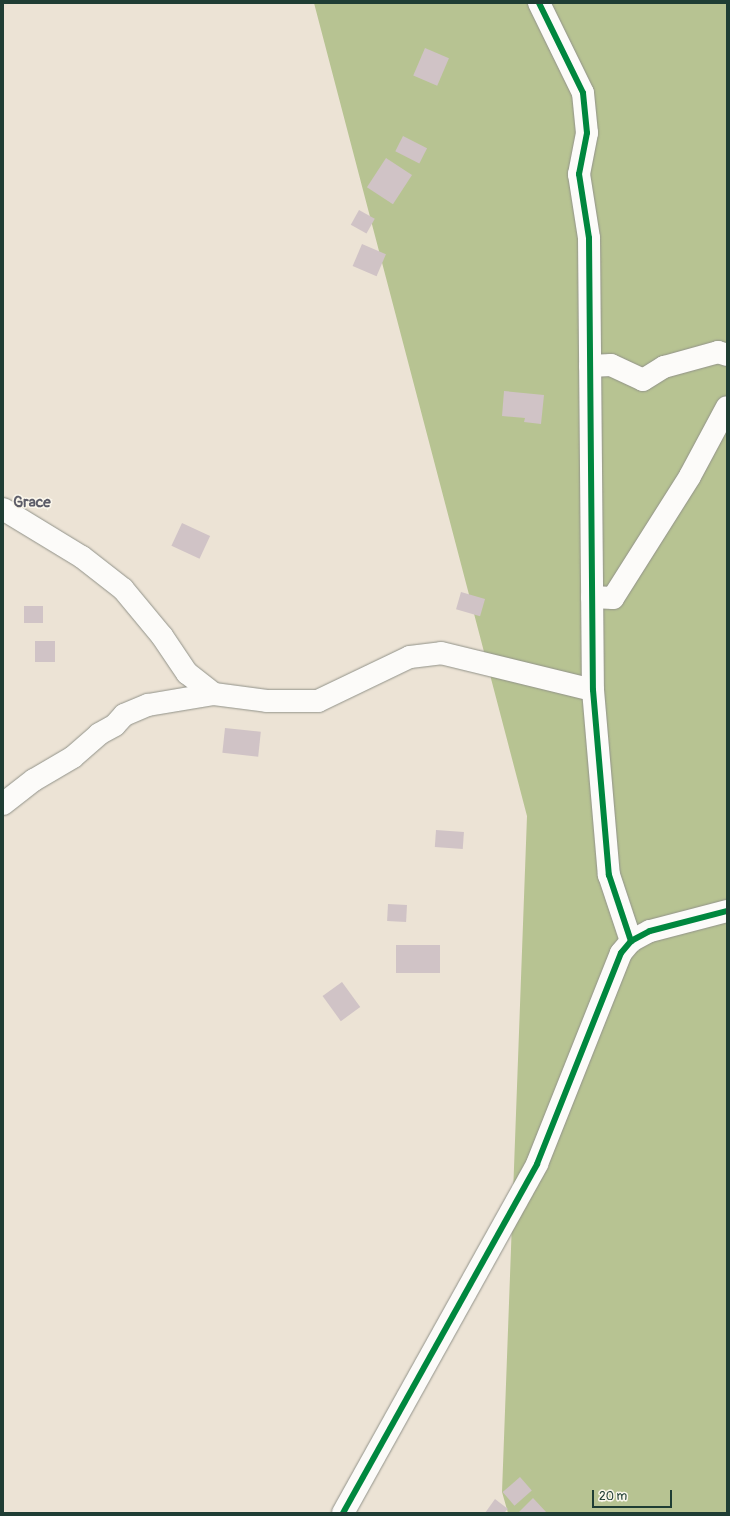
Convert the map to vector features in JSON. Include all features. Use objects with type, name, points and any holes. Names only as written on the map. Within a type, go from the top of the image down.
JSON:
[{"type":"street","points":[[539,3],[583,93],[587,133],[579,174],[589,238],[593,690],[609,875],[631,941]]},
{"type":"street","points":[[590,366],[611,365],[643,380],[664,367],[718,352],[727,355]]},
{"type":"street","points":[[592,597],[613,598],[690,476],[727,408]]},
{"type":"street","points":[[3,509],[82,557],[123,590],[162,636],[187,673],[214,694]]},
{"type":"street","points":[[3,804],[34,780],[72,757],[99,734],[115,725],[124,715],[148,705],[214,694],[266,701],[318,701],[361,678],[410,657],[441,653],[593,690]]},
{"type":"street","points":[[343,1513],[537,1164],[621,953],[631,941],[650,931],[727,911]]},
{"type":"green space","points":[[314,3],[727,3],[727,1513],[508,1513],[502,1492],[527,816]]},
{"type":"building","points":[[425,48],[449,58],[437,86],[413,76]]},
{"type":"building","points":[[403,136],[427,148],[419,163],[395,151]]},
{"type":"building","points":[[386,158],[412,175],[393,204],[367,187]]},
{"type":"building","points":[[359,210],[375,219],[367,234],[351,225]]},
{"type":"building","points":[[362,244],[386,254],[377,276],[353,266]]},
{"type":"building","points":[[504,391],[544,395],[541,424],[524,422],[525,418],[502,416]]},
{"type":"building","points":[[182,523],[210,536],[200,559],[171,546]]},
{"type":"building","points":[[461,592],[485,599],[480,616],[456,609]]},
{"type":"building","points":[[24,606],[43,606],[43,623],[24,623]]},
{"type":"building","points":[[35,641],[55,641],[55,662],[35,662]]},
{"type":"building","points":[[225,728],[261,732],[258,757],[222,753]]},
{"type":"building","points":[[436,830],[464,832],[463,849],[435,847]]},
{"type":"building","points":[[388,904],[407,905],[406,922],[387,921]]},
{"type":"building","points":[[396,945],[440,945],[440,973],[396,973]]},
{"type":"building","points":[[342,982],[360,1007],[341,1021],[323,996]]},
{"type":"building","points":[[520,1477],[532,1491],[514,1506],[503,1492]]},
{"type":"building","points":[[533,1498],[547,1513],[518,1513]]},
{"type":"building","points":[[495,1499],[508,1509],[504,1513],[485,1513]]},
{"type":"cycle path","points":[[539,3],[583,93],[587,133],[579,174],[589,238],[593,690],[609,875],[631,941]]},
{"type":"cycle path","points":[[343,1513],[537,1164],[621,953],[631,941],[650,931],[727,911]]},
{"type":"district","name":"Grace","points":[[32,503]]}]
